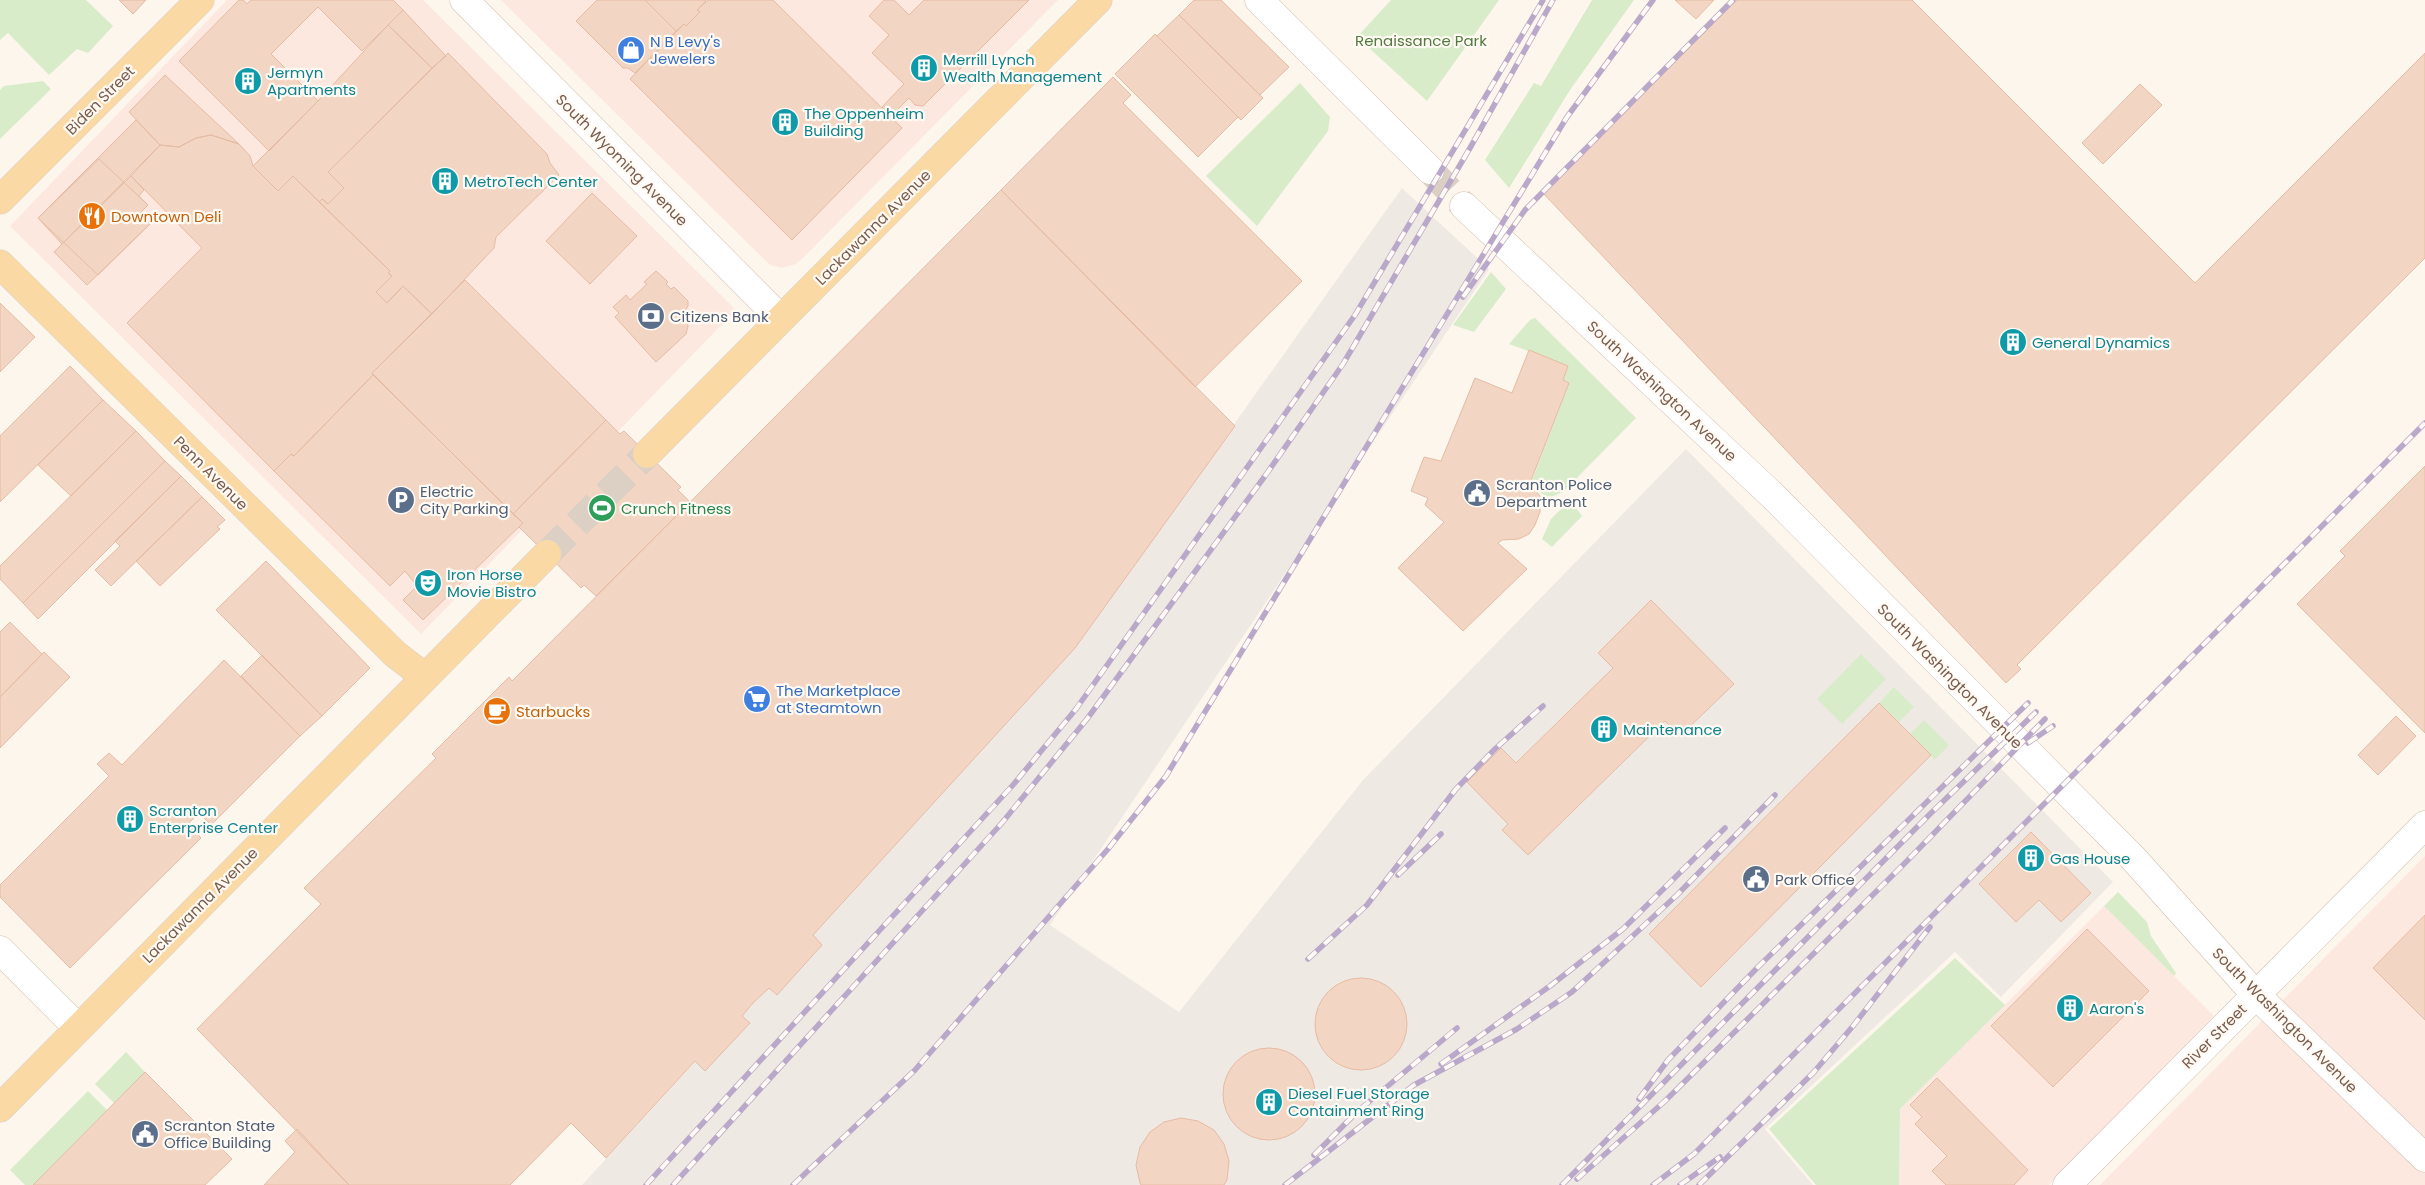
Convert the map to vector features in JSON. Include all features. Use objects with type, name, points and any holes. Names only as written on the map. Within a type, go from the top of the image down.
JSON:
[{"type":"main road","name":"Biden Street","points":[[0,200],[200,0]]},
{"type":"main road","name":"Lackawanna Avenue","points":[[647,454],[1098,0]]},
{"type":"main road","name":"Penn Avenue","points":[[0,264],[388,648],[425,677]]},
{"type":"main road","name":"Lackawanna Avenue","points":[[0,1108],[547,554]]},
{"type":"street","name":"South Wyoming Avenue","points":[[464,0],[781,319]]},
{"type":"street","points":[[1259,0],[1430,170]]},
{"type":"street","name":"South Washington Avenue","points":[[1464,206],[1696,421],[1773,496],[2133,858],[2255,994],[2425,1158]]},
{"type":"street","name":"River Street","points":[[2067,1185],[2425,825]]},
{"type":"street","points":[[0,950],[78,1028]]},
{"type":"shaded area","points":[[227,0],[423,0],[736,310],[421,634],[10,226]]},
{"type":"shaded area","points":[[501,0],[1058,0],[805,256],[796,264],[782,268],[770,265]]},
{"type":"shaded area","points":[[1402,188],[1489,269],[1050,925],[1179,1012],[1363,780],[1686,449],[2113,882],[2001,997],[1955,952],[1765,1129],[1813,1185],[582,1185],[1075,648]]},
{"type":"shaded area","points":[[2425,856],[2425,1185],[2100,1185]]},
{"type":"shaded area","points":[[2104,906],[2214,1016],[2049,1185],[1899,1185],[1900,1109]]},
{"type":"green space","points":[[0,0],[86,0],[113,26],[88,53],[77,49],[49,75],[8,33],[0,40]]},
{"type":"green space","name":"Renaissance Park","points":[[1391,0],[1499,0],[1427,101],[1357,37]]},
{"type":"green space","points":[[1592,0],[1634,0],[1570,90],[1509,188],[1485,160],[1534,83],[1541,86]]},
{"type":"green space","points":[[43,81],[51,89],[0,139],[0,90],[4,86]]},
{"type":"green space","points":[[1300,83],[1330,117],[1328,131],[1257,226],[1206,176]]},
{"type":"green space","points":[[1491,272],[1506,289],[1474,332],[1453,325]]},
{"type":"green space","points":[[1535,318],[1636,418],[1563,492],[1548,497],[1531,483],[1569,383],[1563,380],[1568,366],[1509,344],[1530,320]]},
{"type":"green space","points":[[1570,500],[1582,516],[1552,547],[1542,539],[1551,519]]},
{"type":"green space","points":[[1861,654],[1886,679],[1842,724],[1817,699]]},
{"type":"green space","points":[[1894,687],[1914,707],[1899,722],[1879,703]]},
{"type":"green space","points":[[1924,720],[1949,745],[1935,760],[1910,734]]},
{"type":"green space","points":[[2118,892],[2147,922],[2151,936],[2176,973],[2174,976],[2104,906]]},
{"type":"green space","points":[[1955,958],[2005,1005],[1900,1109],[1899,1185],[1816,1185],[1769,1129]]},
{"type":"green space","points":[[126,1052],[145,1072],[114,1103],[95,1084]]},
{"type":"green space","points":[[88,1091],[107,1110],[33,1185],[25,1185],[10,1170]]},
{"type":"building","points":[[119,0],[146,0],[133,14]]},
{"type":"building","name":"Jermyn Apartments","points":[[239,0],[243,0],[247,4],[251,0],[393,0],[403,10],[362,51],[318,7],[271,54],[318,101],[269,151],[179,61]]},
{"type":"building","name":"N B Levy's Jewelers","points":[[597,0],[645,0],[676,31],[635,73],[628,68],[623,68],[576,21]]},
{"type":"building","points":[[645,0],[706,1],[697,10],[700,12],[686,26],[684,24],[676,31]]},
{"type":"building","name":"The Oppenheim Building","points":[[708,0],[773,0],[902,128],[792,240],[630,79],[684,24],[686,26],[700,12],[697,10]]},
{"type":"building","name":"Merrill Lynch Wealth Management","points":[[884,0],[894,0],[909,15],[924,0],[1029,0],[923,106],[915,105],[909,98],[891,116],[882,107],[904,84],[872,53],[889,35],[869,16]]},
{"type":"building","points":[[1194,0],[1221,0],[1289,67],[1260,95],[1179,15]]},
{"type":"building","points":[[1675,0],[1714,0],[1696,19]]},
{"type":"building","name":"General Dynamics","points":[[1737,0],[1912,0],[2195,283],[2425,53],[2425,258],[2017,665],[2021,669],[2006,683],[1543,193]]},
{"type":"building","points":[[403,10],[446,56],[432,68],[388,25]]},
{"type":"building","points":[[1179,15],[1263,98],[1241,120],[1157,36]]},
{"type":"building","points":[[388,25],[432,68],[328,172],[344,188],[328,204],[322,199],[319,202],[293,176],[278,191],[253,166],[318,101]]},
{"type":"building","points":[[1155,34],[1238,117],[1198,157],[1115,74]]},
{"type":"building","name":"MetroTech Center","points":[[448,53],[547,154],[550,163],[559,175],[496,237],[494,248],[432,314],[403,286],[387,303],[376,292],[392,276],[388,273],[390,271],[319,202],[322,199],[328,204],[344,188],[328,172]]},
{"type":"building","points":[[165,75],[239,144],[211,135],[196,138],[179,147],[160,145],[129,112]]},
{"type":"building","points":[[1113,77],[1131,95],[1123,103],[1302,281],[1195,387],[1001,190]]},
{"type":"building","points":[[2140,84],[2162,105],[2103,164],[2082,143]]},
{"type":"building","points":[[136,120],[160,145],[62,244],[38,218]]},
{"type":"building","points":[[211,135],[239,144],[250,156],[253,166],[278,191],[293,176],[390,271],[388,273],[392,276],[376,292],[387,303],[403,286],[432,314],[372,373],[373,375],[294,456],[291,454],[274,471],[127,323],[202,248],[131,176],[160,145],[179,147],[196,138]]},
{"type":"building","name":"Downtown Deli","points":[[99,159],[148,205],[140,213],[150,224],[98,275],[38,218]]},
{"type":"building","points":[[131,176],[144,190],[139,196],[148,205],[140,213],[150,224],[87,285],[54,252]]},
{"type":"building","name":"The Marketplace at Steamtown","points":[[1001,190],[1235,426],[1075,648],[813,935],[822,945],[777,995],[769,988],[753,1003],[742,1016],[750,1023],[705,1071],[695,1061],[606,1158],[571,1123],[510,1185],[349,1185],[197,1029],[321,904],[304,888],[436,758],[432,754],[509,677],[512,681]]},
{"type":"building","points":[[592,193],[637,236],[590,284],[546,241]]},
{"type":"building","name":"Citizens Bank","points":[[656,271],[668,282],[666,284],[671,289],[674,287],[688,301],[685,311],[688,326],[686,334],[656,362],[615,317],[619,313],[613,307],[626,295],[630,300],[647,284],[644,282]]},
{"type":"building","points":[[465,280],[606,420],[513,514],[372,373]]},
{"type":"building","points":[[0,303],[35,337],[0,372]]},
{"type":"building","name":"Scranton Police Department","points":[[1529,350],[1568,366],[1563,380],[1569,383],[1530,483],[1540,496],[1540,512],[1535,525],[1529,534],[1519,539],[1502,540],[1498,543],[1527,569],[1463,631],[1398,568],[1444,522],[1425,505],[1428,498],[1411,491],[1424,457],[1441,461],[1475,378],[1512,393]]},
{"type":"building","points":[[70,366],[103,400],[0,502],[0,436]]},
{"type":"building","name":"Electric City Parking","points":[[373,375],[523,523],[423,620],[403,600],[417,586],[405,571],[390,586],[274,471],[291,454],[294,456]]},
{"type":"building","points":[[103,400],[136,431],[71,496],[38,465]]},
{"type":"building","name":"Crunch Fitness","points":[[606,420],[620,434],[624,431],[681,487],[678,490],[690,502],[596,596],[584,585],[581,588],[519,527],[523,523],[513,514]]},
{"type":"building","points":[[136,431],[165,461],[23,603],[0,579],[0,566]]},
{"type":"building","points":[[165,461],[181,476],[38,619],[23,603]]},
{"type":"building","points":[[2425,466],[2425,733],[2297,604],[2345,556],[2340,551]]},
{"type":"building","points":[[181,476],[202,497],[111,586],[95,570],[120,546],[115,541]]},
{"type":"building","points":[[202,497],[225,520],[217,527],[220,529],[160,586],[136,561]]},
{"type":"building","points":[[266,561],[370,668],[322,716],[216,610]]},
{"type":"building","name":"Maintenance","points":[[1651,600],[1734,684],[1680,736],[1665,721],[1528,855],[1502,830],[1508,824],[1467,782],[1501,748],[1516,763],[1613,668],[1598,653]]},
{"type":"building","points":[[10,622],[42,654],[0,697],[0,632]]},
{"type":"building","points":[[44,652],[70,677],[0,748],[0,697]]},
{"type":"building","points":[[262,655],[322,716],[300,736],[241,676]]},
{"type":"building","name":"Scranton Enterprise Center","points":[[224,660],[300,736],[211,825],[199,813],[188,824],[201,838],[70,968],[0,897],[0,885],[109,776],[97,764],[109,753],[122,765]]},
{"type":"building","name":"Park Office","points":[[1879,703],[1931,755],[1701,987],[1649,934]]},
{"type":"building","points":[[2396,716],[2416,736],[2378,775],[2358,755]]},
{"type":"building","name":"Gas House","points":[[2031,832],[2091,893],[2061,922],[2039,900],[2016,922],[1979,884]]},
{"type":"building","points":[[2425,915],[2425,1020],[2373,968]]},
{"type":"building","name":"Aaron's","points":[[2087,929],[2149,991],[2053,1087],[1991,1026]]},
{"type":"building","name":"Diesel Fuel Storage Containment Ring","points":[[1361,978],[1379,981],[1394,991],[1404,1006],[1407,1024],[1404,1042],[1394,1057],[1379,1067],[1361,1070],[1343,1067],[1328,1057],[1318,1042],[1315,1024],[1318,1006],[1328,991],[1343,981]]},
{"type":"building","name":"Diesel Fuel Storage Containment Ring","points":[[1269,1048],[1287,1051],[1302,1061],[1312,1076],[1315,1094],[1312,1112],[1302,1127],[1287,1137],[1269,1140],[1251,1137],[1236,1127],[1226,1112],[1223,1094],[1226,1076],[1236,1061],[1251,1051]]},
{"type":"building","name":"Scranton State Office Building","points":[[145,1072],[232,1159],[205,1185],[33,1185]]},
{"type":"building","points":[[1937,1078],[2028,1170],[2014,1185],[1946,1185],[1932,1171],[1947,1156],[1915,1124],[1922,1117],[1910,1105]]},
{"type":"building","points":[[1181,1118],[1198,1121],[1214,1130],[1224,1144],[1229,1161],[1227,1180],[1224,1185],[1141,1185],[1136,1165],[1140,1147],[1150,1132],[1164,1122]]},
{"type":"building","points":[[297,1129],[349,1185],[264,1185],[295,1152],[285,1141]]},
{"type":"tunnel","points":[[1430,170],[1464,206]]},
{"type":"tunnel","points":[[547,554],[647,454]]},
{"type":"railway","points":[[646,1185],[1013,785],[1076,709],[1355,315],[1543,0]]},
{"type":"railway","points":[[673,1185],[1001,824],[1087,719],[1265,476],[1343,364],[1470,148],[1553,0]]},
{"type":"railway","points":[[793,1185],[915,1070],[1108,849],[1166,776],[1567,117],[1653,0]]},
{"type":"railway","points":[[1463,297],[1525,210],[1733,0]]},
{"type":"railway","points":[[1653,1185],[1694,1154],[2425,423]]},
{"type":"railway","points":[[1639,1099],[1668,1060],[1758,967],[2028,703]]},
{"type":"railway","points":[[1308,959],[1367,905],[1456,789],[1495,749],[1543,706]]},
{"type":"railway","points":[[1562,1185],[1930,814],[2036,712]]},
{"type":"railway","points":[[1577,1179],[1665,1101],[1905,863],[2045,719]]},
{"type":"railway","points":[[2028,743],[2053,726]]},
{"type":"railway","points":[[1285,1185],[1414,1085],[1517,1029],[1572,992],[1677,895],[1775,795]]},
{"type":"railway","points":[[1441,1064],[1550,986],[1623,929],[1725,828]]},
{"type":"railway","points":[[1398,875],[1441,834]]},
{"type":"railway","points":[[1699,1185],[1814,1072],[1853,1026],[1930,927]]},
{"type":"railway","points":[[1314,1155],[1358,1111],[1457,1028]]},
{"type":"railway","points":[[1680,1185],[1720,1157]]},
{"type":"place","name":"N B Levy's Jewelers","points":[[631,50]]},
{"type":"place","name":"Merrill Lynch Wealth Management","points":[[924,68]]},
{"type":"place","name":"Jermyn Apartments","points":[[248,81]]},
{"type":"place","name":"The Oppenheim Building","points":[[785,122]]},
{"type":"place","name":"MetroTech Center","points":[[445,181]]},
{"type":"place","name":"Downtown Deli","points":[[92,216]]},
{"type":"place","name":"Citizens Bank","points":[[651,316]]},
{"type":"place","name":"General Dynamics","points":[[2013,342]]},
{"type":"place","name":"Scranton Police Department","points":[[1477,493]]},
{"type":"place","name":"Electric City Parking","points":[[401,500]]},
{"type":"place","name":"Crunch Fitness","points":[[602,508]]},
{"type":"place","name":"Iron Horse Movie Bistro","points":[[428,583]]},
{"type":"place","name":"The Marketplace at Steamtown","points":[[757,699]]},
{"type":"place","name":"Starbucks","points":[[497,711]]},
{"type":"place","name":"Maintenance","points":[[1604,729]]},
{"type":"place","name":"Scranton Enterprise Center","points":[[130,819]]},
{"type":"place","name":"Gas House","points":[[2031,858]]},
{"type":"place","name":"Park Office","points":[[1756,879]]},
{"type":"place","name":"Aaron's","points":[[2070,1008]]},
{"type":"place","name":"Diesel Fuel Storage Containment Ring","points":[[1269,1102]]},
{"type":"place","name":"Scranton State Office Building","points":[[145,1134]]}]
